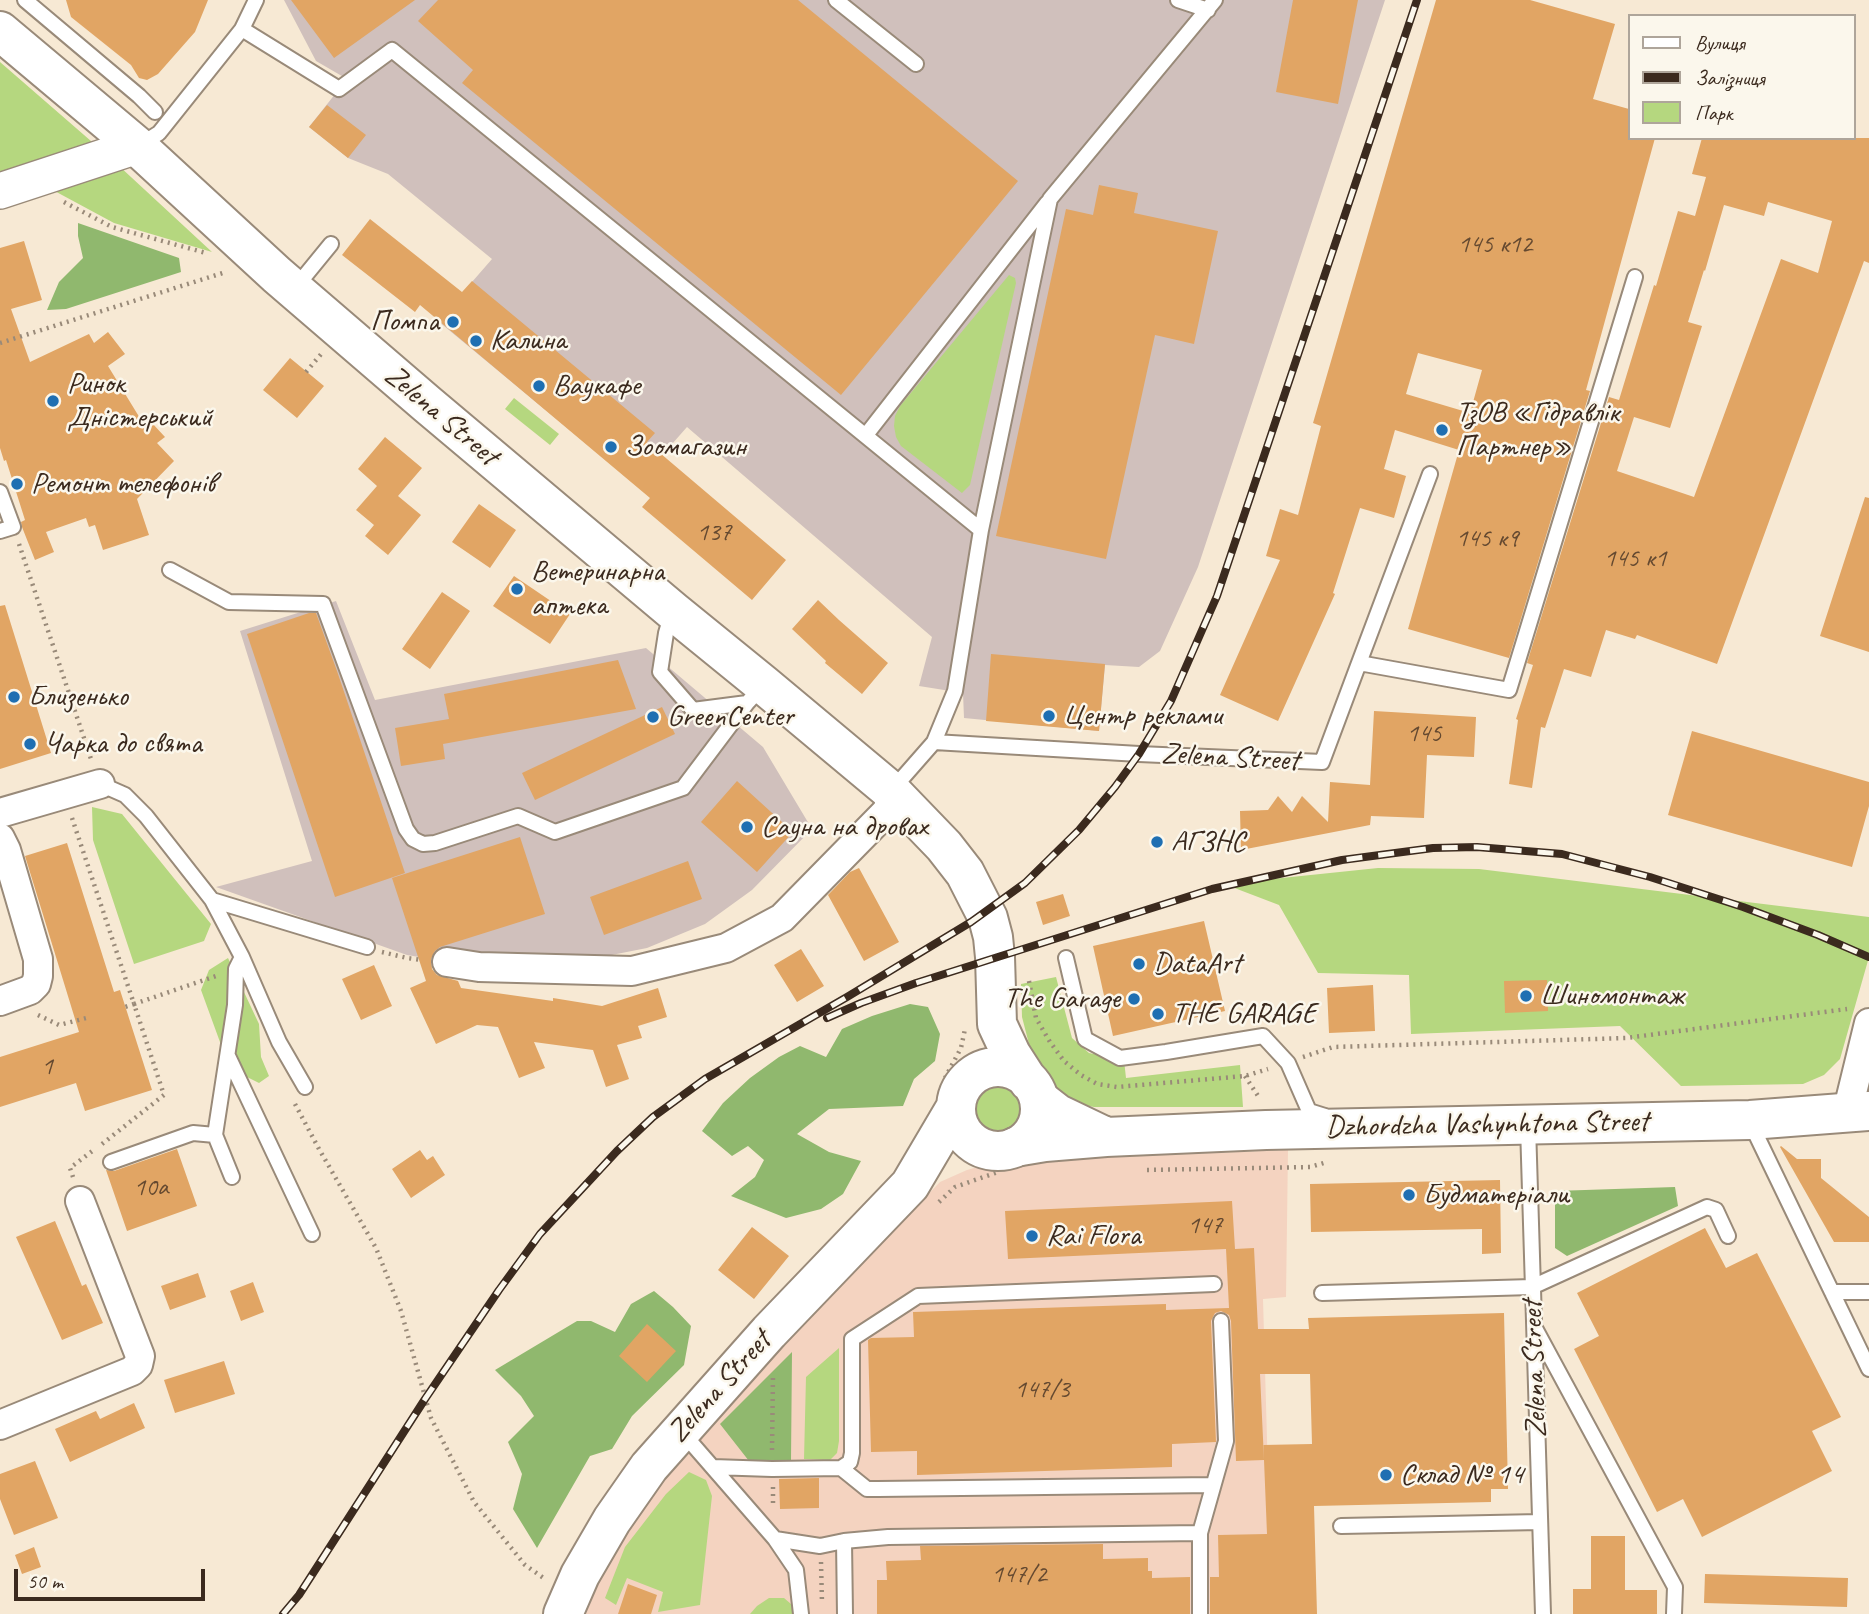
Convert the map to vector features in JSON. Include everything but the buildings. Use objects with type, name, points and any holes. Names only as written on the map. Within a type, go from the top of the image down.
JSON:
[{"type":"main road","name":"Zelena Street","points":[[0,31],[137,146],[294,289],[427,404],[673,611],[755,694],[891,791],[944,846],[965,873],[988,918],[995,957],[997,1024],[1011,1054],[1035,1091]]},
{"type":"main road","name":"Zelena Street","points":[[555,1598],[580,1575],[612,1520],[649,1467],[769,1332],[910,1185],[964,1091],[997,1024]]},
{"type":"main road","points":[[984,1069],[1013,1070],[1035,1091],[1040,1116],[1028,1139],[1001,1148],[974,1143],[957,1121],[964,1091],[984,1069]]},
{"type":"main road","name":"Dzhordzha Vashynhtona Street","points":[[1035,1091],[1049,1108],[1106,1137]]},
{"type":"main road","name":"Dzhordzha Vashynhtona Street","points":[[1001,1148],[1106,1137],[1360,1128],[1750,1120],[1858,1112]]},
{"type":"main road","name":"Zelena Street","points":[[910,1185],[954,1161],[1001,1148]]},
{"type":"street","points":[[0,191],[137,146]]},
{"type":"street","points":[[0,813],[100,784]]},
{"type":"street","points":[[447,962],[479,967],[632,971],[726,948],[782,918],[888,810],[891,791]]},
{"type":"street","points":[[0,838],[6,850],[38,959],[36,984],[30,990],[0,1001]]},
{"type":"street","points":[[1858,1112],[1862,1016]]},
{"type":"street","points":[[0,1425],[132,1371],[138,1365],[140,1356],[80,1201]]},
{"type":"lane","points":[[25,0],[155,112]]},
{"type":"lane","points":[[137,146],[159,133],[242,29],[256,0]]},
{"type":"lane","points":[[836,0],[916,64]]},
{"type":"lane","points":[[1178,0],[1212,5]]},
{"type":"lane","points":[[866,435],[1050,199],[1212,5]]},
{"type":"lane","points":[[242,29],[339,89],[392,50],[981,530]]},
{"type":"lane","points":[[891,791],[934,742],[955,691],[981,530],[1050,199]]},
{"type":"lane","points":[[294,289],[331,244]]},
{"type":"lane","points":[[1430,474],[1359,663],[1509,690],[1635,277]]},
{"type":"lane","points":[[0,492],[6,529]]},
{"type":"lane","points":[[170,570],[229,602],[323,604],[406,829],[413,839],[423,844],[435,843],[518,816],[555,831],[683,788],[755,694]]},
{"type":"lane","points":[[673,611],[666,633],[660,673],[693,710],[755,694]]},
{"type":"lane","name":"Zelena Street","points":[[934,742],[1322,762],[1359,663]]},
{"type":"lane","points":[[100,784],[125,795],[146,816],[212,900],[239,963],[305,1087]]},
{"type":"lane","points":[[212,900],[367,947]]},
{"type":"lane","points":[[1066,958],[1085,1039],[1121,1058],[1263,1035],[1288,1063],[1309,1111],[1360,1128]]},
{"type":"lane","points":[[232,1177],[215,1135],[239,963]]},
{"type":"lane","points":[[228,1056],[312,1234]]},
{"type":"lane","points":[[1750,1120],[1869,1369]]},
{"type":"lane","name":"Zelena Street","points":[[1528,1125],[1543,1614]]},
{"type":"lane","points":[[111,1162],[193,1133],[215,1135]]},
{"type":"lane","points":[[1322,1293],[1532,1287],[1707,1207],[1716,1210],[1728,1236]]},
{"type":"lane","points":[[713,1467],[841,1468],[850,1462],[852,1339],[918,1296],[1214,1284]]},
{"type":"lane","points":[[1832,1292],[1869,1292]]},
{"type":"lane","points":[[1200,1614],[1199,1533],[1226,1441],[1221,1321]]},
{"type":"lane","points":[[1534,1325],[1675,1587],[1674,1614]]},
{"type":"lane","points":[[681,1430],[775,1539],[796,1570],[801,1614]]},
{"type":"lane","points":[[841,1468],[867,1489],[1213,1485]]},
{"type":"lane","points":[[1341,1526],[1540,1522]]},
{"type":"lane","points":[[775,1539],[820,1546],[888,1537],[1199,1533]]},
{"type":"lane","points":[[844,1541],[845,1614]]},
{"type":"path","points":[[63,201],[112,227],[211,255]]},
{"type":"path","points":[[0,343],[234,269]]},
{"type":"path","points":[[306,372],[318,358]]},
{"type":"path","points":[[6,529],[100,784]]},
{"type":"path","points":[[64,794],[164,1095],[70,1168],[80,1201]]},
{"type":"path","points":[[367,947],[407,958],[447,962]]},
{"type":"path","points":[[125,1007],[239,963]]},
{"type":"path","points":[[30,1010],[59,1025],[90,1017]]},
{"type":"path","points":[[1266,1109],[1245,1076],[1333,1047],[1626,1038],[1862,1016]]},
{"type":"path","points":[[288,1058],[291,1095],[382,1260],[401,1311],[431,1418],[474,1502],[555,1598]]},
{"type":"path","points":[[773,1508],[774,1364]]},
{"type":"path","points":[[820,1546],[822,1614]]},
{"type":"shaded area","points":[[284,0],[1385,0],[1198,567],[1160,651],[1139,667],[1105,665],[1099,731],[964,718],[963,693],[919,686],[932,637],[687,427],[636,485],[438,321],[492,259],[388,174],[348,158],[309,127],[347,79],[316,61]]},
{"type":"shaded area","points":[[336,601],[375,700],[646,648],[763,747],[812,829],[752,890],[705,924],[647,948],[566,964],[479,967],[407,955],[216,887],[312,861],[240,631]]},
{"type":"shaded area","points":[[1288,1150],[1286,1297],[1263,1299],[1272,1614],[574,1614],[603,1555],[696,1433],[940,1182],[967,1170],[999,1161]]},
{"type":"green space","points":[[0,62],[99,148],[0,178]]},
{"type":"green space","points":[[118,165],[212,252],[114,223],[49,188]]},
{"type":"green space","points":[[78,223],[179,258],[181,272],[66,309],[47,310],[59,282],[83,258]]},
{"type":"green space","points":[[1009,275],[1015,278],[1016,283],[970,485],[962,493],[901,446],[896,437],[895,416],[900,406]]},
{"type":"green space","points":[[514,398],[559,434],[550,445],[505,409]]},
{"type":"green space","points":[[92,807],[122,814],[211,924],[204,941],[134,964],[93,840]]},
{"type":"green space","points":[[1378,868],[1479,869],[1869,917],[1869,957],[1840,1059],[1824,1075],[1803,1084],[1681,1086],[1620,1026],[1411,1034],[1409,975],[1318,973],[1279,905],[1224,884]]},
{"type":"green space","points":[[228,958],[259,1024],[261,1057],[269,1076],[259,1083],[239,1073],[224,1053],[201,990],[209,970]]},
{"type":"green space","points":[[1056,977],[1072,1038],[1089,1053],[1124,1060],[1126,1078],[1240,1065],[1243,1107],[1094,1107],[1080,1104],[1065,1095],[1040,1069],[1029,1044],[1022,1017],[1021,984]]},
{"type":"green space","points":[[910,1004],[928,1007],[940,1034],[935,1061],[914,1079],[903,1106],[829,1109],[797,1134],[829,1152],[861,1161],[843,1194],[821,1209],[786,1218],[731,1196],[755,1177],[764,1160],[748,1146],[732,1156],[702,1131],[723,1103],[750,1078],[779,1057],[800,1046],[826,1057],[842,1029]]},
{"type":"green space","points":[[998,1086],[1014,1093],[1021,1109],[1014,1125],[998,1132],[982,1125],[975,1109],[982,1093]]},
{"type":"green space","points":[[1675,1187],[1678,1206],[1567,1256],[1555,1248],[1555,1191]]},
{"type":"green space","points":[[654,1291],[691,1326],[684,1365],[632,1416],[612,1449],[590,1456],[537,1548],[513,1509],[522,1474],[508,1442],[534,1416],[521,1396],[495,1370],[577,1321],[591,1321],[615,1332],[631,1304]]},
{"type":"green space","points":[[839,1348],[837,1453],[830,1460],[804,1459],[806,1377]]},
{"type":"green space","points":[[792,1352],[791,1460],[749,1461],[720,1424]]},
{"type":"green space","points":[[689,1472],[706,1480],[712,1496],[700,1605],[658,1612],[663,1592],[627,1578],[616,1605],[605,1598],[625,1547],[666,1494]]},
{"type":"green space","points":[[769,1598],[784,1598],[791,1604],[793,1614],[750,1614]]},
{"type":"railway","points":[[283,1614],[299,1595],[425,1399],[499,1290],[540,1234],[617,1151],[653,1117],[705,1079],[971,922],[1025,883],[1079,830],[1139,754],[1171,701],[1217,596],[1417,0]]},
{"type":"railway","points":[[827,1018],[916,983],[1212,889],[1342,860],[1433,848],[1477,847],[1562,854],[1650,877],[1743,907],[1869,957]]},
{"type":"place","name":"Помпа","points":[[453,322]]},
{"type":"place","name":"Калина","points":[[476,341]]},
{"type":"place","name":"Ваукафе","points":[[539,386]]},
{"type":"place","name":"Ринок Дністерський","points":[[53,401]]},
{"type":"place","name":"ТзОВ «Гідравлік Партнер»","points":[[1442,430]]},
{"type":"place","name":"Зоомагазин","points":[[611,447]]},
{"type":"place","name":"Ремонт телефонів","points":[[17,484]]},
{"type":"place","name":"Ветеринарна аптека","points":[[517,589]]},
{"type":"place","name":"Близенько","points":[[14,697]]},
{"type":"place","name":"Центр реклами","points":[[1049,716]]},
{"type":"place","name":"GreenCenter","points":[[653,717]]},
{"type":"place","name":"Чарка до свята","points":[[30,744]]},
{"type":"place","name":"Сауна на дровах","points":[[747,827]]},
{"type":"place","name":"АГЗНС","points":[[1157,842]]},
{"type":"place","name":"DataArt","points":[[1139,964]]},
{"type":"place","name":"Шиномонтаж","points":[[1526,996]]},
{"type":"place","name":"The Garage","points":[[1134,999]]},
{"type":"place","name":"THE GARAGE","points":[[1158,1014]]},
{"type":"place","name":"Будматеріали","points":[[1409,1195]]},
{"type":"place","name":"Rai Flora","points":[[1032,1236]]},
{"type":"place","name":"Склад № 14","points":[[1386,1475]]}]
